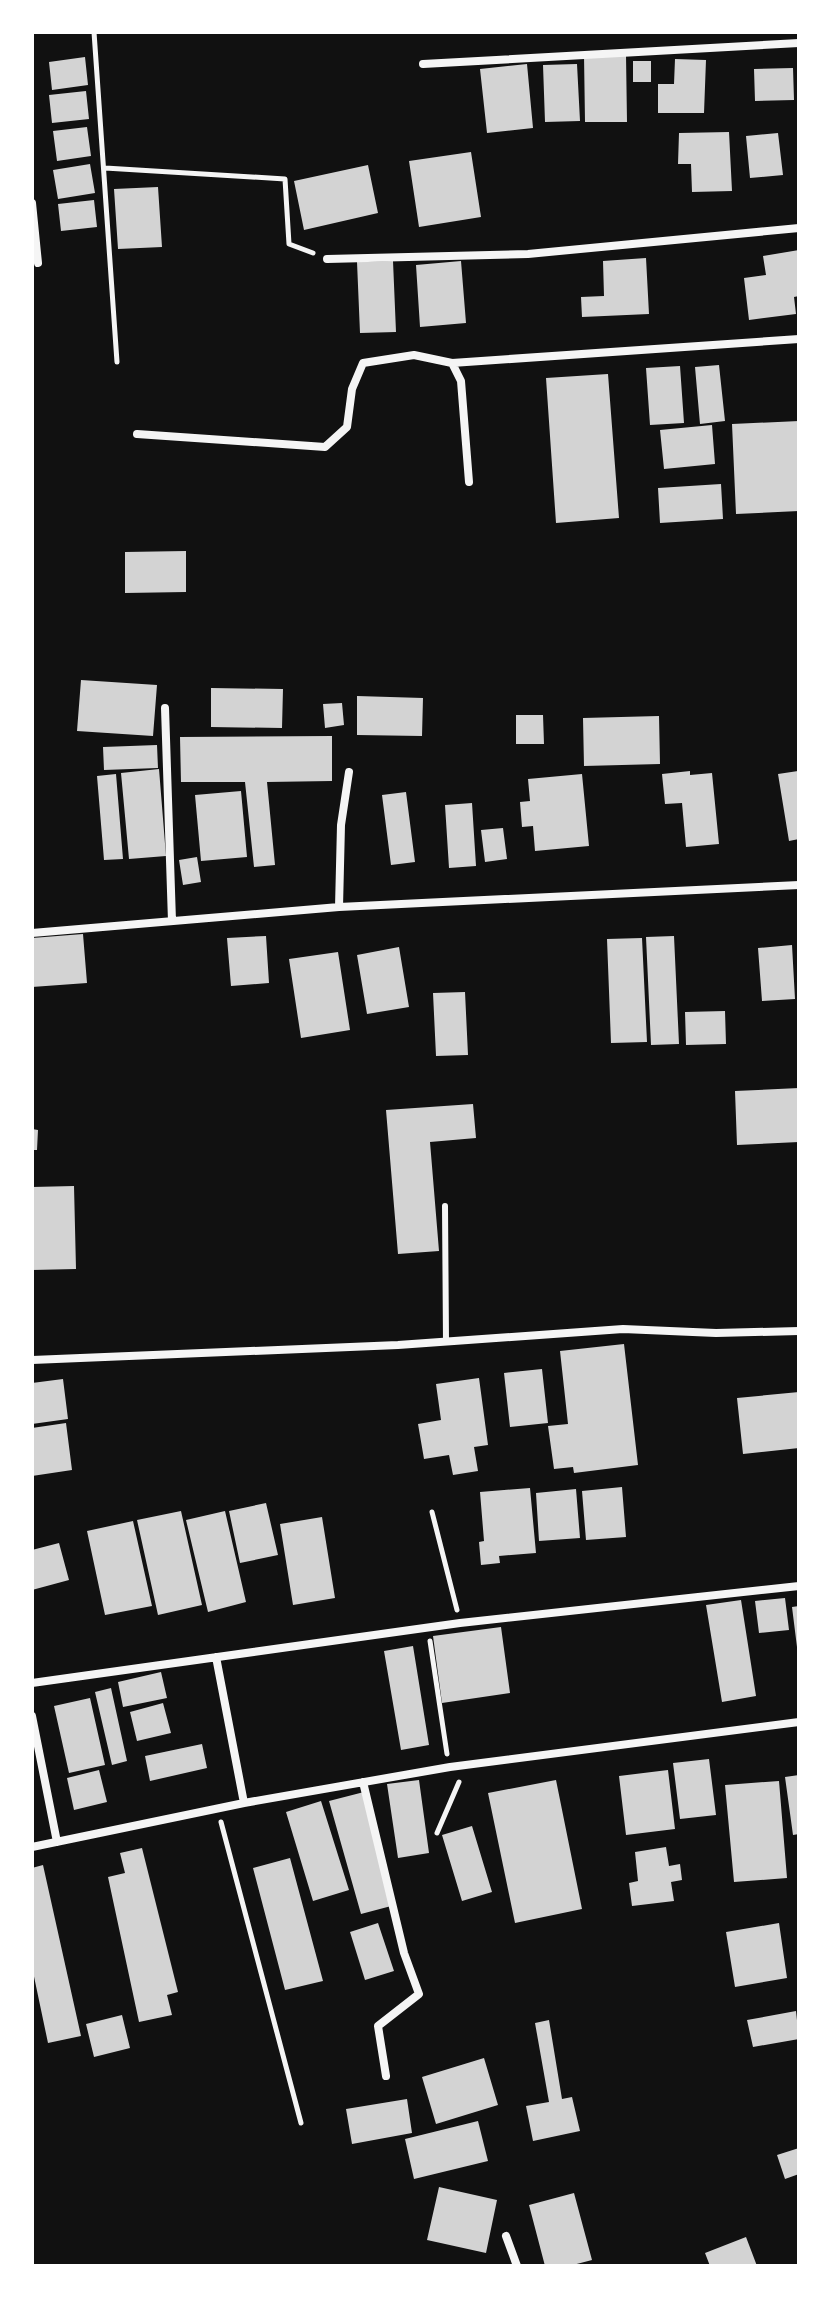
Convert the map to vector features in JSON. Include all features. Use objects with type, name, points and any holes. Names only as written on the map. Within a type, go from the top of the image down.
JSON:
[{"type":"street","points":[[423,64],[799,43]]},
{"type":"street","points":[[32,203],[38,263]]},
{"type":"street","points":[[327,259],[528,254],[799,228]]},
{"type":"street","points":[[137,434],[325,447],[347,427],[352,389],[363,363],[414,355],[452,363],[799,339]]},
{"type":"street","points":[[452,363],[461,381],[469,482]]},
{"type":"street","points":[[165,708],[172,921]]},
{"type":"street","points":[[339,907],[341,825],[349,772]]},
{"type":"street","points":[[32,933],[339,907],[799,885]]},
{"type":"street","points":[[32,1360],[446,1341],[623,1329],[716,1333],[799,1331]]},
{"type":"street","points":[[32,1683],[460,1623],[799,1586]]},
{"type":"street","points":[[216,1657],[244,1803]]},
{"type":"street","points":[[32,1716],[57,1842]]},
{"type":"street","points":[[32,1847],[244,1803],[450,1767],[799,1722]]},
{"type":"street","points":[[363,1782],[404,1953],[419,1994],[378,2026],[386,2076]]},
{"type":"street","points":[[506,2236],[517,2266]]},
{"type":"lane","points":[[445,1206],[446,1341]]},
{"type":"path","points":[[94,32],[117,362]]},
{"type":"path","points":[[105,168],[285,179],[289,244],[327,259]]},
{"type":"path","points":[[432,1512],[460,1623]]},
{"type":"path","points":[[431,1628],[430,1654],[450,1767]]},
{"type":"path","points":[[437,1833],[450,1797],[470,1764]]},
{"type":"path","points":[[217,1810],[301,2123]]},
{"type":"building","points":[[584,55],[626,55],[627,122],[585,122]]},
{"type":"building","points":[[85,57],[88,85],[52,90],[49,62]]},
{"type":"building","points":[[675,59],[706,60],[704,113],[658,113],[658,84],[674,84]]},
{"type":"building","points":[[633,61],[651,61],[651,82],[633,82]]},
{"type":"building","points":[[527,64],[533,128],[487,133],[480,69]]},
{"type":"building","points":[[577,64],[580,121],[545,122],[543,65]]},
{"type":"building","points":[[793,68],[794,100],[755,101],[754,69]]},
{"type":"building","points":[[86,91],[89,119],[52,123],[49,95]]},
{"type":"building","points":[[87,127],[91,156],[57,161],[53,131]]},
{"type":"building","points":[[729,132],[732,191],[692,192],[691,164],[678,164],[679,133]]},
{"type":"building","points":[[778,133],[783,175],[750,178],[746,136]]},
{"type":"building","points":[[471,152],[481,217],[419,227],[409,161]]},
{"type":"building","points":[[90,164],[95,193],[58,199],[53,170]]},
{"type":"building","points":[[368,165],[378,213],[304,230],[294,181]]},
{"type":"building","points":[[158,187],[162,247],[118,249],[114,189]]},
{"type":"building","points":[[94,200],[97,227],[61,231],[58,204]]},
{"type":"building","points":[[799,250],[799,296],[794,297],[796,314],[749,320],[744,278],[766,275],[763,256]]},
{"type":"building","points":[[646,258],[649,314],[582,317],[581,297],[604,296],[603,261]]},
{"type":"building","points":[[393,261],[396,332],[360,333],[357,262]]},
{"type":"building","points":[[461,261],[466,323],[420,327],[416,265]]},
{"type":"building","points":[[719,365],[725,421],[700,424],[695,367]]},
{"type":"building","points":[[680,366],[684,423],[650,425],[646,368]]},
{"type":"building","points":[[608,374],[619,518],[556,523],[546,378]]},
{"type":"building","points":[[799,421],[799,511],[736,514],[732,424]]},
{"type":"building","points":[[712,425],[715,464],[664,469],[660,430]]},
{"type":"building","points":[[721,484],[723,519],[660,523],[658,488]]},
{"type":"building","points":[[186,551],[186,592],[125,593],[125,552]]},
{"type":"building","points":[[81,680],[157,685],[153,736],[77,731]]},
{"type":"building","points":[[211,688],[283,689],[282,728],[211,727]]},
{"type":"building","points":[[357,696],[423,698],[422,736],[357,735]]},
{"type":"building","points":[[342,703],[344,725],[325,728],[323,704]]},
{"type":"building","points":[[516,715],[543,715],[544,744],[516,744]]},
{"type":"building","points":[[659,716],[660,764],[584,766],[583,718]]},
{"type":"building","points":[[332,736],[332,781],[267,782],[275,865],[254,867],[245,782],[181,782],[180,737]]},
{"type":"building","points":[[157,745],[158,768],[104,770],[103,747]]},
{"type":"building","points":[[159,769],[166,856],[129,859],[121,773]]},
{"type":"building","points":[[690,771],[690,775],[712,773],[719,844],[686,847],[682,803],[665,804],[662,774]]},
{"type":"building","points":[[798,771],[799,839],[789,841],[778,774]]},
{"type":"building","points":[[116,774],[123,859],[104,860],[97,776]]},
{"type":"building","points":[[582,774],[589,846],[535,851],[533,826],[522,827],[520,802],[530,801],[528,779]]},
{"type":"building","points":[[241,791],[247,857],[201,861],[195,795]]},
{"type":"building","points":[[406,792],[415,862],[391,865],[382,795]]},
{"type":"building","points":[[472,803],[476,866],[449,868],[445,805]]},
{"type":"building","points":[[503,828],[507,859],[485,862],[481,830]]},
{"type":"building","points":[[197,857],[201,882],[183,885],[179,860]]},
{"type":"building","points":[[83,934],[87,983],[32,987],[32,938]]},
{"type":"building","points":[[266,936],[269,983],[231,986],[227,938]]},
{"type":"building","points":[[674,936],[679,1044],[651,1045],[646,937]]},
{"type":"building","points":[[642,938],[647,1042],[611,1043],[607,939]]},
{"type":"building","points":[[792,945],[795,999],[762,1001],[758,948]]},
{"type":"building","points":[[399,947],[409,1007],[367,1014],[357,955]]},
{"type":"building","points":[[338,952],[350,1030],[301,1038],[289,959]]},
{"type":"building","points":[[465,992],[468,1055],[436,1056],[433,993]]},
{"type":"building","points":[[725,1011],[726,1044],[686,1045],[685,1012]]},
{"type":"building","points":[[799,1088],[799,1142],[737,1145],[735,1091]]},
{"type":"building","points":[[473,1104],[476,1138],[430,1142],[439,1251],[398,1254],[386,1110]]},
{"type":"building","points":[[32,1129],[38,1130],[37,1150],[32,1150]]},
{"type":"building","points":[[74,1186],[76,1269],[32,1270],[32,1187]]},
{"type":"building","points":[[624,1344],[638,1465],[574,1473],[573,1467],[554,1469],[548,1426],[568,1424],[560,1351]]},
{"type":"building","points":[[542,1369],[548,1423],[510,1427],[504,1373]]},
{"type":"building","points":[[479,1378],[488,1445],[474,1447],[478,1471],[453,1475],[449,1455],[424,1459],[418,1424],[441,1420],[436,1384]]},
{"type":"building","points":[[63,1379],[68,1419],[32,1424],[32,1383]]},
{"type":"building","points":[[799,1392],[799,1448],[743,1454],[737,1398]]},
{"type":"building","points":[[66,1423],[72,1470],[32,1476],[32,1428]]},
{"type":"building","points":[[622,1487],[626,1537],[586,1540],[582,1491]]},
{"type":"building","points":[[530,1488],[536,1553],[499,1556],[500,1563],[481,1565],[479,1542],[484,1541],[480,1492]]},
{"type":"building","points":[[576,1489],[580,1538],[539,1541],[536,1493]]},
{"type":"building","points":[[266,1503],[278,1555],[240,1563],[229,1511]]},
{"type":"building","points":[[181,1511],[202,1605],[158,1615],[137,1520]]},
{"type":"building","points":[[225,1511],[246,1602],[208,1612],[186,1520]]},
{"type":"building","points":[[322,1517],[335,1598],[293,1605],[280,1524]]},
{"type":"building","points":[[133,1521],[152,1606],[105,1615],[87,1531]]},
{"type":"building","points":[[59,1543],[69,1580],[32,1590],[32,1550]]},
{"type":"building","points":[[785,1598],[789,1630],[759,1633],[755,1601]]},
{"type":"building","points":[[741,1600],[756,1696],[722,1702],[706,1605]]},
{"type":"building","points":[[799,1606],[799,1647],[797,1647],[792,1607]]},
{"type":"building","points":[[501,1627],[510,1693],[442,1703],[433,1636]]},
{"type":"building","points":[[413,1646],[429,1745],[401,1750],[384,1651]]},
{"type":"building","points":[[161,1672],[167,1698],[123,1707],[118,1682]]},
{"type":"building","points":[[111,1688],[127,1761],[112,1765],[95,1692]]},
{"type":"building","points":[[90,1698],[105,1765],[69,1773],[54,1706]]},
{"type":"building","points":[[163,1703],[171,1733],[137,1741],[130,1712]]},
{"type":"building","points":[[202,1744],[207,1768],[150,1781],[145,1756]]},
{"type":"building","points":[[709,1759],[716,1815],[680,1819],[673,1763]]},
{"type":"building","points":[[99,1770],[107,1802],[74,1810],[67,1778]]},
{"type":"building","points":[[668,1770],[675,1829],[626,1835],[619,1776]]},
{"type":"building","points":[[799,1775],[799,1834],[793,1835],[785,1777]]},
{"type":"building","points":[[419,1780],[429,1853],[398,1858],[387,1784]]},
{"type":"building","points":[[556,1780],[582,1909],[515,1923],[488,1793]]},
{"type":"building","points":[[779,1781],[787,1878],[734,1882],[725,1785]]},
{"type":"building","points":[[364,1792],[395,1905],[361,1914],[329,1801]]},
{"type":"building","points":[[321,1801],[349,1890],[313,1901],[286,1812]]},
{"type":"building","points":[[472,1826],[492,1892],[462,1901],[442,1835]]},
{"type":"building","points":[[666,1847],[669,1866],[680,1864],[682,1880],[671,1882],[674,1901],[632,1906],[629,1883],[638,1881],[635,1852]]},
{"type":"building","points":[[142,1848],[178,1992],[167,1995],[172,2015],[139,2022],[108,1877],[125,1873],[120,1853]]},
{"type":"building","points":[[290,1858],[323,1981],[285,1990],[253,1868]]},
{"type":"building","points":[[43,1865],[81,2036],[48,2043],[32,1967],[32,1868]]},
{"type":"building","points":[[378,1923],[394,1971],[365,1980],[350,1932]]},
{"type":"building","points":[[779,1923],[787,1978],[735,1987],[726,1932]]},
{"type":"building","points":[[796,2011],[799,2039],[753,2047],[747,2020]]},
{"type":"building","points":[[122,2015],[130,2048],[94,2057],[86,2024]]},
{"type":"building","points":[[549,2020],[562,2099],[572,2097],[580,2131],[533,2141],[526,2106],[549,2102],[535,2023]]},
{"type":"building","points":[[484,2058],[498,2105],[436,2124],[422,2077]]},
{"type":"building","points":[[407,2099],[412,2133],[352,2144],[346,2109]]},
{"type":"building","points":[[478,2121],[488,2161],[414,2179],[405,2139]]},
{"type":"building","points":[[799,2148],[799,2174],[785,2179],[777,2155]]},
{"type":"building","points":[[439,2187],[497,2200],[486,2253],[427,2240]]},
{"type":"building","points":[[574,2193],[592,2260],[569,2266],[545,2266],[529,2205]]},
{"type":"building","points":[[746,2237],[757,2266],[710,2266],[705,2253]]}]
